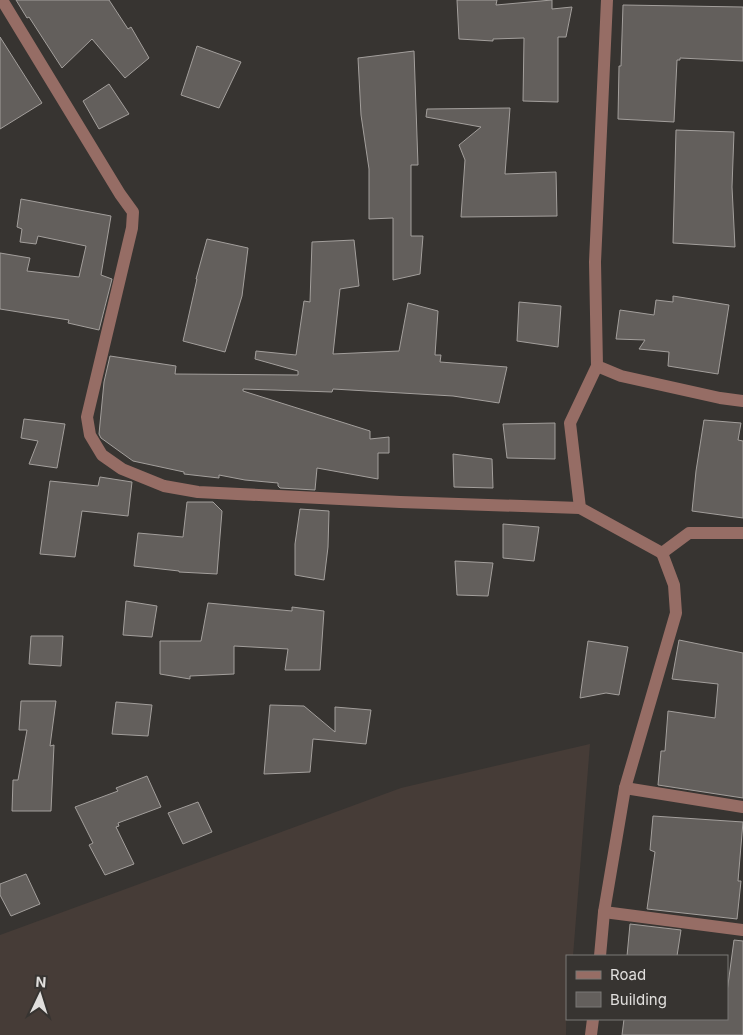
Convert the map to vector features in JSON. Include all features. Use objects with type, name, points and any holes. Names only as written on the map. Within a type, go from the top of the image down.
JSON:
[{"type":"street","points":[[2,0],[120,194],[133,212],[132,228],[87,417],[90,435],[102,455],[122,469],[156,483],[198,492],[400,502],[580,508],[662,553],[674,585],[676,613],[625,788],[604,912],[600,955]]},
{"type":"street","points":[[580,508],[570,423],[597,366],[595,262],[607,0]]},
{"type":"street","points":[[597,366],[621,376],[720,398],[743,401]]},
{"type":"street","points":[[662,553],[689,533],[743,533]]},
{"type":"street","points":[[625,788],[743,807]]},
{"type":"street","points":[[604,912],[743,930]]},
{"type":"street","points":[[592,1035],[593,1020]]},
{"type":"shaded area","points":[[590,744],[573,955],[566,955],[566,1035],[0,1035],[0,935],[401,788]]},
{"type":"building","points":[[16,0],[109,0],[128,29],[131,27],[149,58],[125,78],[92,39],[62,68]]},
{"type":"building","points":[[457,0],[497,0],[496,5],[552,0],[552,9],[572,7],[566,37],[558,37],[558,102],[523,101],[524,38],[493,39],[493,41],[459,39]]},
{"type":"building","points":[[623,5],[743,7],[743,61],[680,58],[680,60],[677,60],[674,122],[618,119]]},
{"type":"building","points":[[0,37],[42,103],[0,129]]},
{"type":"building","points":[[197,46],[241,62],[219,108],[181,95]]},
{"type":"building","points":[[414,51],[418,165],[411,165],[411,236],[423,236],[420,274],[393,280],[393,218],[369,219],[369,169],[361,115],[358,58]]},
{"type":"building","points":[[109,84],[129,114],[99,129],[83,101]]},
{"type":"building","points":[[510,108],[505,174],[556,172],[557,216],[461,217],[465,160],[459,145],[481,127],[426,117],[427,109]]},
{"type":"building","points":[[676,130],[734,132],[732,187],[735,247],[673,243]]},
{"type":"building","points":[[21,199],[111,216],[101,275],[112,279],[99,330],[68,323],[69,320],[0,309],[0,253],[30,258],[27,271],[79,277],[86,246],[38,236],[36,244],[20,242],[22,229],[17,227]]},
{"type":"building","points":[[207,239],[248,248],[242,296],[225,352],[183,341],[196,279]]},
{"type":"building","points":[[354,240],[359,286],[340,289],[333,354],[399,351],[408,303],[438,311],[435,355],[441,355],[440,362],[507,367],[499,403],[453,396],[333,389],[332,392],[243,389],[243,391],[370,431],[370,439],[389,437],[389,453],[378,453],[378,479],[317,468],[315,490],[280,488],[278,483],[219,475],[219,478],[184,474],[184,472],[133,461],[101,438],[99,434],[104,382],[110,356],[176,366],[175,374],[298,375],[298,371],[255,359],[256,351],[296,355],[304,301],[310,302],[312,242]]},
{"type":"building","points":[[673,296],[729,305],[718,374],[668,366],[669,352],[639,349],[645,340],[616,339],[620,310],[654,315],[656,300],[673,302]]},
{"type":"building","points":[[519,302],[561,306],[558,347],[517,341]]},
{"type":"building","points":[[24,419],[65,424],[57,468],[29,464],[38,441],[21,438]]},
{"type":"building","points":[[704,420],[741,423],[738,440],[743,441],[743,518],[692,511]]},
{"type":"building","points":[[555,423],[555,459],[507,458],[503,424]]},
{"type":"building","points":[[453,454],[492,459],[493,488],[454,487]]},
{"type":"building","points":[[100,477],[132,482],[128,516],[82,511],[75,557],[40,554],[50,481],[98,486]]},
{"type":"building","points":[[187,502],[213,502],[222,511],[217,574],[179,572],[134,566],[138,533],[183,537]]},
{"type":"building","points":[[300,509],[329,511],[328,547],[324,580],[295,575],[295,544]]},
{"type":"building","points":[[503,524],[539,527],[534,561],[503,558]]},
{"type":"building","points":[[455,561],[493,563],[488,596],[457,595]]},
{"type":"building","points":[[126,601],[157,606],[152,637],[123,635]]},
{"type":"building","points":[[208,603],[292,611],[292,607],[324,611],[320,670],[285,670],[288,649],[234,646],[234,674],[190,676],[190,679],[160,674],[160,641],[201,641]]},
{"type":"building","points":[[31,636],[63,636],[61,666],[29,664]]},
{"type":"building","points":[[679,640],[743,653],[743,798],[658,785],[661,751],[665,751],[668,711],[715,718],[718,684],[672,679]]},
{"type":"building","points":[[588,641],[628,647],[619,695],[606,693],[580,698]]},
{"type":"building","points":[[21,701],[56,701],[50,746],[54,745],[51,811],[12,811],[13,780],[18,780],[27,730],[19,730]]},
{"type":"building","points":[[116,702],[152,705],[148,736],[112,734]]},
{"type":"building","points":[[270,705],[304,706],[335,732],[335,707],[371,710],[366,744],[313,739],[310,772],[264,774]]},
{"type":"building","points":[[147,776],[161,807],[118,823],[119,826],[116,827],[134,864],[105,875],[89,845],[93,843],[75,807],[118,791],[116,788]]},
{"type":"building","points":[[198,802],[212,832],[183,844],[168,813]]},
{"type":"building","points":[[653,816],[743,822],[738,881],[741,881],[737,919],[647,909],[655,852],[650,850]]},
{"type":"building","points":[[26,874],[40,904],[11,916],[0,895],[0,884]]},
{"type":"building","points":[[630,924],[681,930],[677,955],[627,955]]},
{"type":"building","points":[[734,940],[743,941],[743,1035],[622,1035],[624,1020],[728,1020],[728,985]]}]
